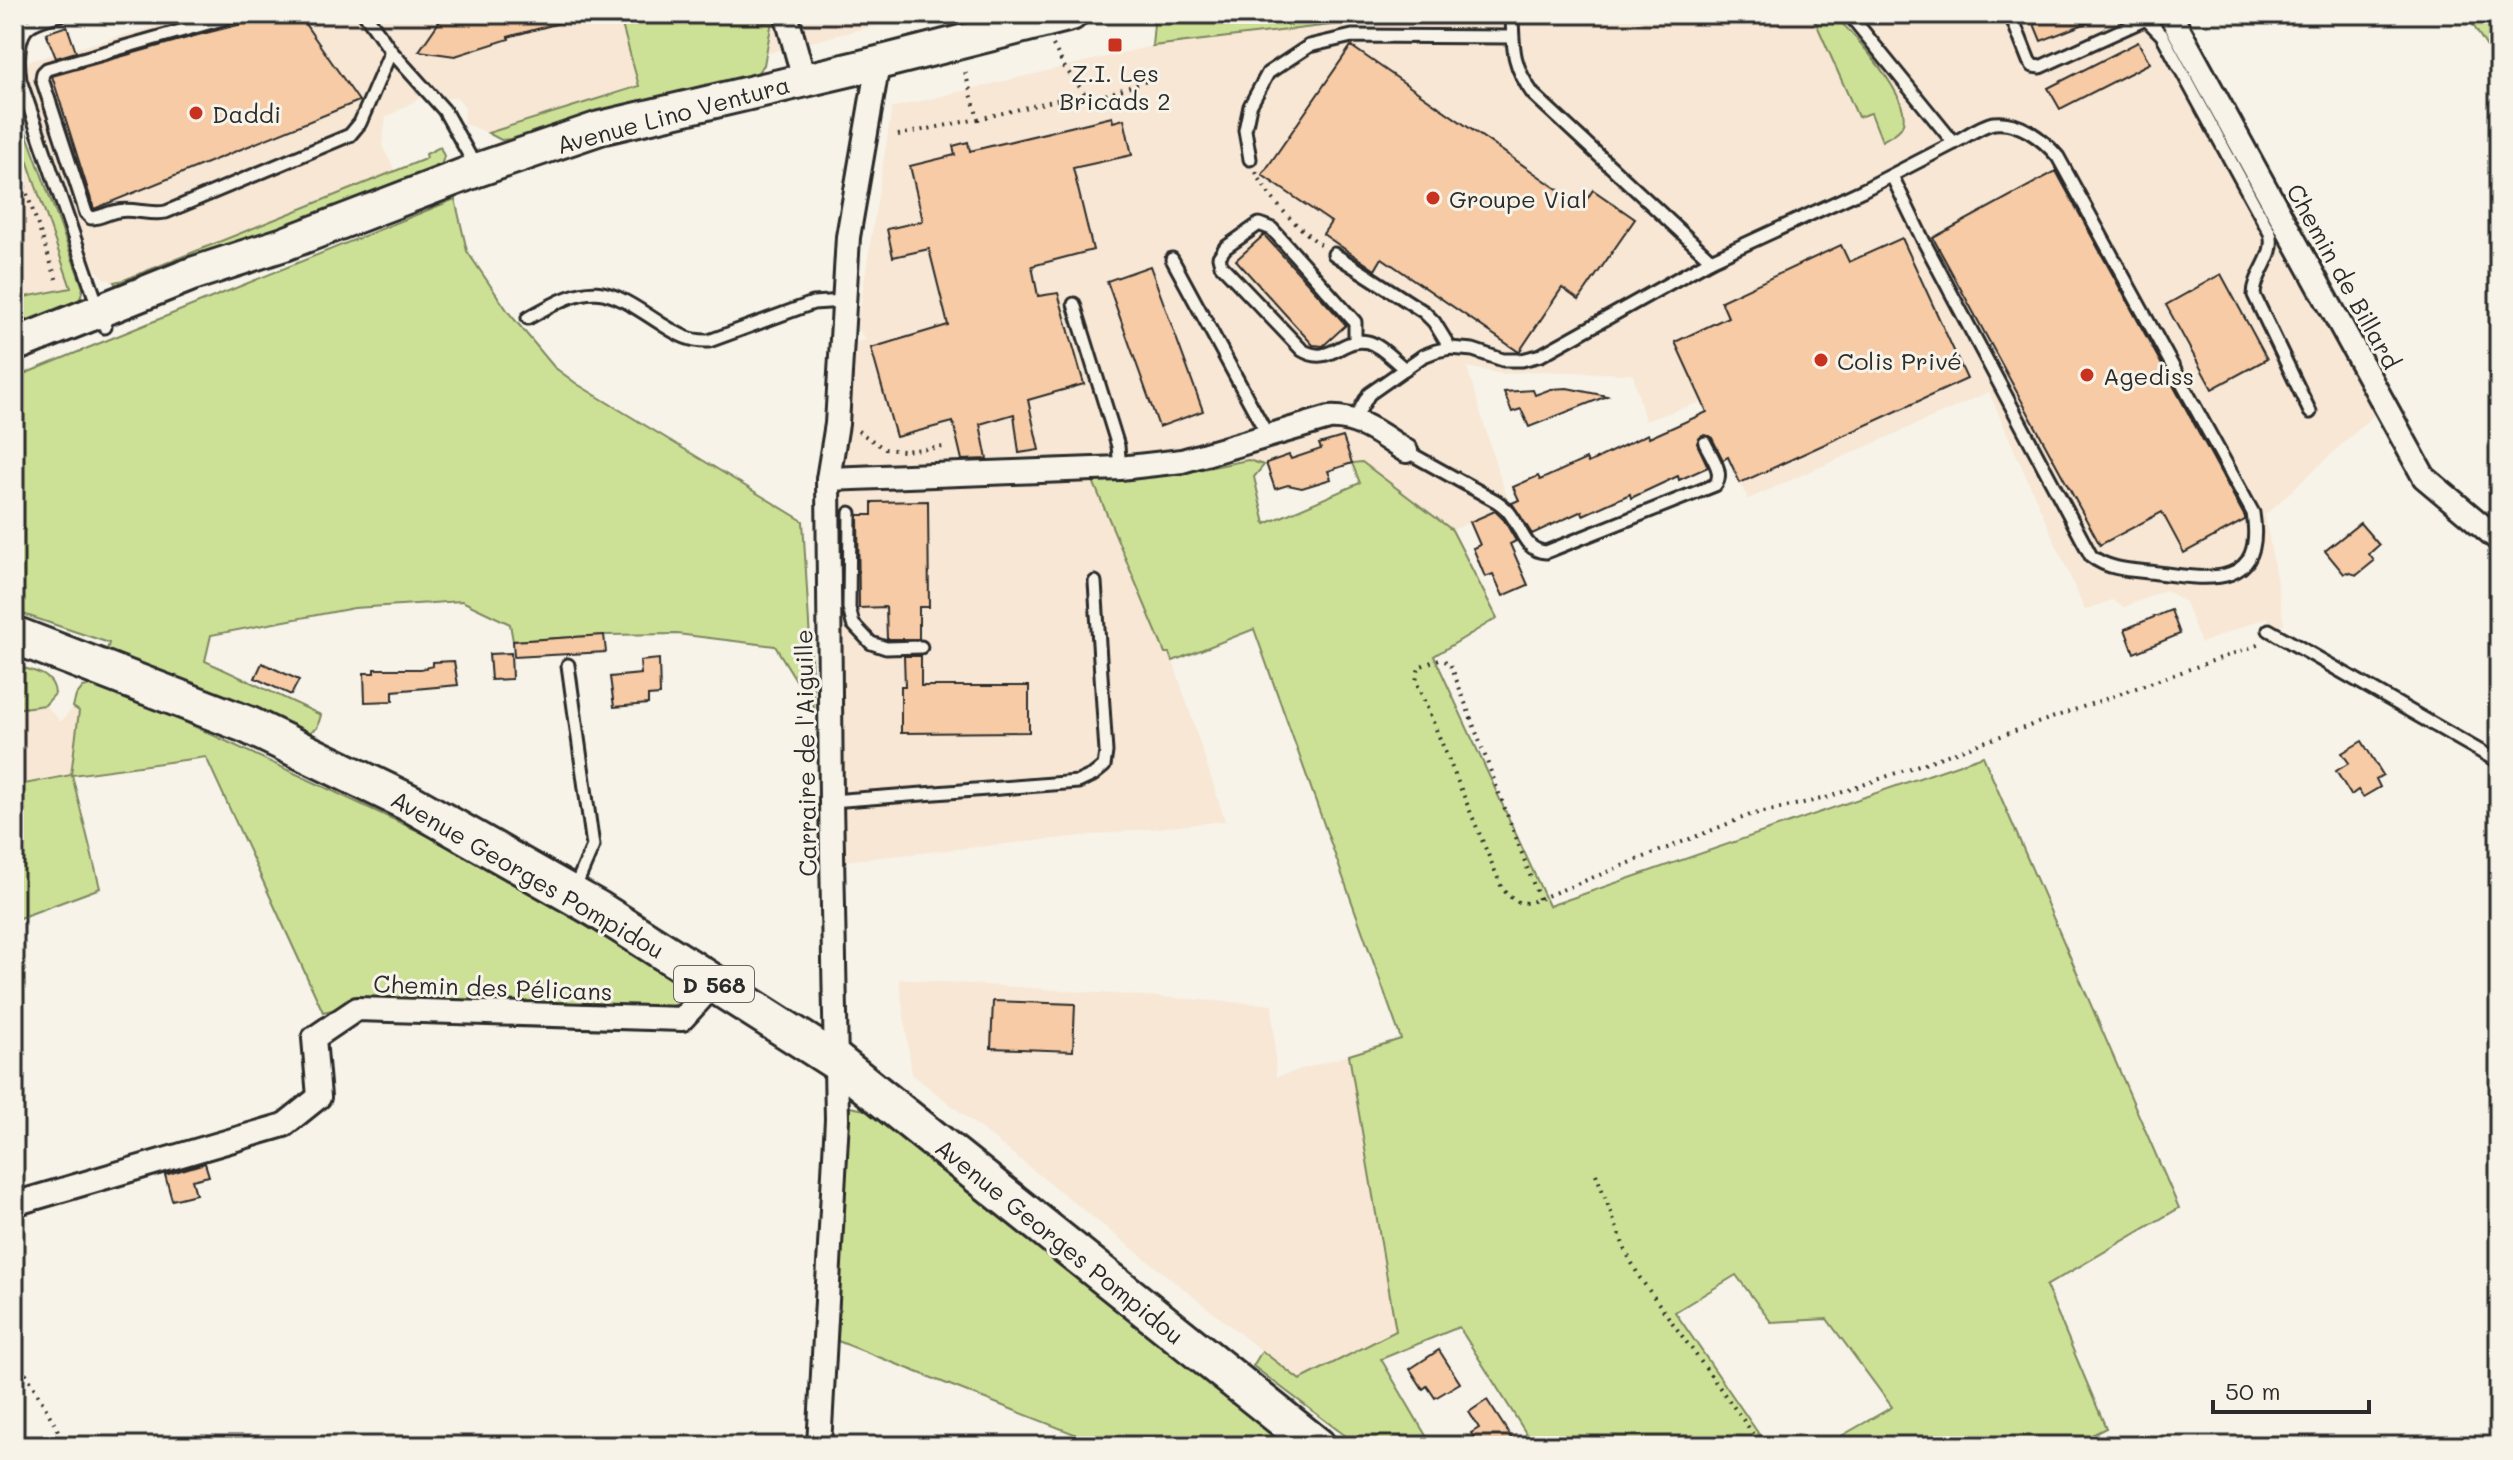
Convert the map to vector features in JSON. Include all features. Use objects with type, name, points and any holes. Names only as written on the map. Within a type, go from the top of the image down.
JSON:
[{"type":"main road","name":"Avenue Lino Ventura","points":[[14,364],[192,274],[284,244],[477,170],[600,128],[878,63],[1050,17]]},
{"type":"main road","name":"Avenue Lino Ventura","points":[[14,345],[102,319]]},
{"type":"main road","name":"Avenue Georges Pompidou","points":[[21,639],[248,725],[412,804],[572,894],[837,1062],[1317,1446]]},
{"type":"street","points":[[786,14],[804,79]]},
{"type":"street","name":"Chemin de Billard","points":[[2170,14],[2424,477],[2499,540]]},
{"type":"street","name":"Carraire de l'Aiguille","points":[[819,1446],[837,1119],[831,801],[839,566],[828,479],[837,424],[848,237],[878,63]]},
{"type":"street","points":[[828,479],[1120,468],[1182,461],[1329,418],[1344,417],[1406,451]]},
{"type":"street","name":"Chemin des Pélicans","points":[[14,1204],[284,1125],[319,1097],[314,1038],[357,1009],[682,1019],[714,984]]},
{"type":"lane","points":[[20,14],[26,29]]},
{"type":"lane","points":[[62,14],[38,21],[26,29],[21,41],[19,72],[22,93],[102,319]]},
{"type":"lane","points":[[240,14],[47,69],[43,73],[42,79],[81,198],[91,218],[117,211],[166,212],[350,135],[360,123],[391,51]]},
{"type":"lane","points":[[365,14],[391,51],[444,110],[477,170]]},
{"type":"lane","points":[[1512,14],[1512,37],[1519,74],[1533,94],[1711,260]]},
{"type":"lane","points":[[1849,14],[1954,143]]},
{"type":"lane","points":[[2013,14],[2029,61],[2033,66],[2040,67],[2143,16],[2162,35],[2270,233],[2270,252],[2254,284],[2254,295],[2310,412]]},
{"type":"lane","points":[[1250,159],[1245,130],[1250,106],[1268,73],[1309,46],[1352,36],[1512,37]]},
{"type":"lane","points":[[1354,420],[1369,394],[1423,356],[1450,348],[1473,350],[1503,360],[1522,360],[1541,355],[1711,260],[1892,176],[1993,123],[2012,125],[2045,142],[2058,157],[2253,513],[2254,549],[2246,564],[2231,575],[2190,577],[2115,568],[2091,556],[1892,176]]},
{"type":"lane","points":[[1355,342],[1355,322],[1272,229],[1259,224],[1225,248],[1219,257],[1221,265],[1302,350],[1312,356],[1323,356],[1355,342],[1368,342],[1405,369]]},
{"type":"lane","points":[[1334,254],[1424,312],[1450,348]]},
{"type":"lane","points":[[1172,259],[1268,436]]},
{"type":"lane","points":[[528,318],[565,297],[606,292],[627,301],[682,337],[695,342],[709,341],[813,303],[844,301]]},
{"type":"lane","points":[[1074,304],[1118,446],[1120,468]]},
{"type":"lane","points":[[1406,451],[1496,501],[1509,511],[1530,547],[1537,552],[1546,552],[1715,485],[1720,474],[1705,443]]},
{"type":"lane","points":[[850,513],[839,566],[853,624],[871,643],[886,648],[921,647]]},
{"type":"lane","points":[[831,801],[1078,782],[1104,766],[1106,752],[1095,582]]},
{"type":"lane","points":[[2269,630],[2499,762]]},
{"type":"lane","points":[[568,665],[593,846],[572,894]]},
{"type":"path","points":[[1050,17],[1065,68],[1085,94],[1099,97],[1147,81]]},
{"type":"path","points":[[957,43],[978,119]]},
{"type":"path","points":[[898,135],[1061,99]]},
{"type":"path","points":[[14,156],[57,281]]},
{"type":"path","points":[[1250,159],[1266,192],[1305,233],[1334,254]]},
{"type":"path","points":[[837,424],[847,425],[865,434],[885,449],[903,451],[945,447]]},
{"type":"path","points":[[1539,899],[1450,663],[1439,659],[1419,667],[1416,681],[1502,888],[1512,900],[1527,904],[1750,815],[1826,798],[2253,645],[2284,638]]},
{"type":"path","points":[[1596,1174],[1626,1252],[1640,1278],[1762,1446]]},
{"type":"path","points":[[14,1352],[67,1446]]},
{"type":"shaded area","points":[[201,14],[920,14],[639,86],[488,133],[464,123],[465,107],[457,97],[443,99],[434,90],[386,117],[382,146],[395,171],[114,282],[104,278],[94,267],[26,74],[27,67],[30,61]]},
{"type":"shaded area","points":[[1547,14],[2159,14],[2376,413],[2265,515],[2284,624],[2274,628],[2267,617],[2201,643],[2185,602],[2166,590],[2124,607],[2112,600],[2085,610],[1989,392],[1748,499],[1703,401],[1645,421],[1633,374],[1540,371],[1502,374],[1467,367],[1510,505],[1452,530],[1362,463],[1352,463],[1343,437],[1320,444],[1321,449],[1291,459],[1289,455],[1264,465],[1248,460],[1172,475],[1094,481],[1165,653],[1169,653],[1173,661],[1225,821],[842,861],[840,608],[859,607],[858,534],[840,533],[840,498],[854,343],[866,340],[857,327],[892,108],[1152,46],[1356,22]]},
{"type":"shaded area","points":[[14,122],[72,288],[14,299]]},
{"type":"shaded area","points":[[45,705],[61,722],[73,707],[79,711],[71,775],[14,786],[14,709]]},
{"type":"shaded area","points":[[899,979],[1272,1005],[1276,1077],[1349,1055],[1396,1331],[1300,1381],[912,1074]]},
{"type":"green space","points":[[619,14],[756,14],[759,24],[772,21],[764,65],[753,78],[510,139],[501,140],[488,133],[639,86]]},
{"type":"green space","points":[[1168,14],[1487,14],[1488,17],[1356,22],[1152,46],[1154,23]]},
{"type":"green space","points":[[1812,14],[1833,14],[1891,83],[1904,114],[1902,126],[1896,133],[1882,141],[1871,113],[1858,117]]},
{"type":"green space","points":[[2466,14],[2499,14],[2499,66]]},
{"type":"green space","points":[[14,99],[83,288],[79,302],[14,330],[14,299],[71,288],[14,122]]},
{"type":"green space","points":[[440,147],[444,156],[435,169],[142,286],[117,287],[114,282],[425,159],[426,154]]},
{"type":"green space","points":[[455,199],[467,251],[509,313],[554,367],[803,521],[814,709],[775,646],[677,634],[513,641],[510,624],[462,601],[354,608],[211,635],[205,661],[321,715],[317,728],[310,732],[107,650],[109,643],[14,611],[14,378]]},
{"type":"green space","points":[[1248,460],[1264,465],[1254,477],[1265,524],[1360,483],[1352,463],[1362,462],[1452,530],[1497,618],[1434,656],[1549,906],[1983,756],[2179,1208],[2046,1286],[2106,1428],[2070,1446],[1824,1446],[1892,1407],[1827,1319],[1771,1322],[1736,1275],[1675,1312],[1767,1446],[1534,1446],[1459,1327],[1381,1359],[1432,1446],[1359,1446],[1253,1366],[1262,1351],[1300,1380],[1396,1331],[1349,1055],[1401,1039],[1254,629],[1173,661],[1169,653],[1165,653],[1093,481],[1172,475]]},
{"type":"green space","points":[[14,665],[51,681],[55,694],[45,705],[14,709]]},
{"type":"green space","points":[[95,685],[170,715],[444,843],[686,985],[684,1001],[668,1008],[372,1001],[323,1012],[206,757],[72,775],[100,888],[14,920],[14,786],[71,775],[79,711],[73,707],[83,687]]},
{"type":"green space","points":[[850,1107],[870,1111],[1290,1446],[1105,1446],[838,1341],[844,1119]]},
{"type":"building","name":"Daddi","points":[[282,14],[298,14],[359,101],[94,209],[52,76]]},
{"type":"building","points":[[452,14],[573,14],[574,19],[508,37],[455,56],[419,51],[439,22]]},
{"type":"building","points":[[2057,14],[2107,15],[2041,41],[2034,24]]},
{"type":"building","points":[[67,26],[76,52],[56,58],[46,33]]},
{"type":"building","points":[[2138,42],[2150,63],[2060,109],[2048,88]]},
{"type":"building","name":"Groupe Vial","points":[[1351,46],[1582,206],[1593,190],[1635,219],[1579,300],[1562,288],[1519,352],[1382,258],[1375,270],[1323,234],[1331,222],[1262,175]]},
{"type":"building","points":[[1112,117],[1113,122],[1124,119],[1132,155],[1073,168],[1093,250],[1032,266],[1038,296],[1058,293],[1084,384],[1028,400],[1039,450],[1019,453],[1014,414],[980,424],[987,459],[962,460],[953,422],[896,437],[871,348],[948,325],[929,249],[893,257],[887,229],[923,221],[910,166],[955,155],[953,146],[968,142],[970,151]]},
{"type":"building","name":"Agediss","points":[[2056,171],[2245,517],[2245,520],[2184,553],[2162,512],[2100,545],[1933,238]]},
{"type":"building","points":[[1264,235],[1346,325],[1323,346],[1313,345],[1236,260]]},
{"type":"building","name":"Colis Privé","points":[[1902,238],[1967,379],[1740,483],[1728,457],[1723,460],[1712,438],[1702,435],[1697,443],[1708,467],[1679,480],[1678,476],[1631,498],[1630,494],[1583,515],[1582,511],[1532,534],[1512,503],[1519,500],[1513,487],[1538,476],[1540,480],[1586,459],[1588,463],[1648,434],[1649,438],[1707,412],[1675,342],[1728,317],[1721,301],[1841,245],[1849,262]]},
{"type":"building","points":[[1150,266],[1203,411],[1159,427],[1107,281]]},
{"type":"building","points":[[2221,274],[2267,359],[2212,389],[2166,305]]},
{"type":"building","points":[[1567,388],[1607,396],[1529,427],[1521,409],[1512,412],[1504,392],[1533,390],[1535,395],[1551,389]]},
{"type":"building","points":[[1343,437],[1352,463],[1328,471],[1331,479],[1302,488],[1288,485],[1275,489],[1266,463],[1321,449],[1319,444]]},
{"type":"building","points":[[928,501],[929,607],[919,607],[919,639],[887,639],[886,607],[859,608],[858,515],[872,515],[872,502]]},
{"type":"building","points":[[1495,511],[1516,541],[1510,544],[1528,585],[1503,596],[1493,574],[1485,577],[1473,548],[1480,545],[1470,522]]},
{"type":"building","points":[[2360,523],[2379,545],[2369,554],[2374,561],[2357,575],[2344,574],[2325,551]]},
{"type":"building","points":[[2171,610],[2180,634],[2134,653],[2125,629]]},
{"type":"building","points":[[604,635],[606,652],[514,657],[513,641]]},
{"type":"building","points":[[511,653],[512,679],[491,680],[489,654]]},
{"type":"building","points":[[904,656],[921,656],[921,686],[1029,686],[1029,732],[901,733]]},
{"type":"building","points":[[659,659],[660,695],[648,696],[648,704],[614,707],[610,677],[641,674],[640,661]]},
{"type":"building","points":[[454,661],[458,685],[393,691],[393,701],[365,702],[364,673],[374,673],[374,669],[421,669],[433,666],[433,662]]},
{"type":"building","points":[[262,663],[299,680],[291,695],[255,678]]},
{"type":"building","points":[[2362,741],[2383,775],[2376,779],[2380,787],[2363,797],[2358,790],[2351,795],[2336,771],[2349,763],[2342,753]]},
{"type":"building","points":[[993,1001],[1075,1004],[1073,1051],[991,1048]]},
{"type":"building","points":[[205,1163],[209,1176],[192,1180],[196,1194],[172,1200],[165,1175]]},
{"type":"building","points":[[1439,1350],[1460,1383],[1435,1398],[1427,1386],[1423,1389],[1410,1369]]},
{"type":"building","points":[[1487,1400],[1517,1446],[1479,1446],[1471,1433],[1479,1428],[1469,1412]]},
{"type":"place","name":"Z.I. Les Bricads 2","points":[[1115,45]]},
{"type":"place","name":"Daddi","points":[[196,113]]},
{"type":"place","name":"Groupe Vial","points":[[1433,198]]},
{"type":"place","name":"Colis Privé","points":[[1821,360]]},
{"type":"place","name":"Agediss","points":[[2087,375]]}]
